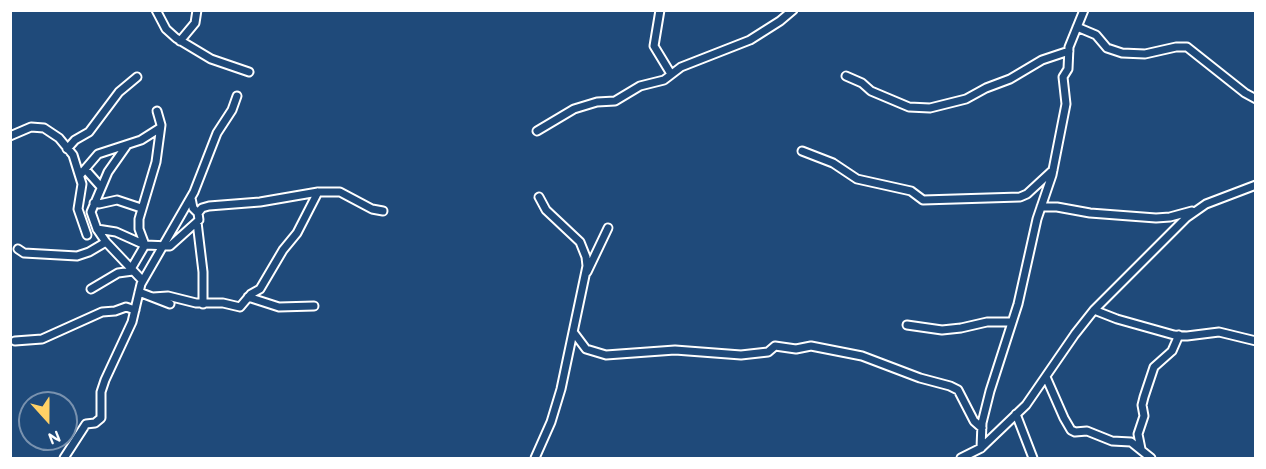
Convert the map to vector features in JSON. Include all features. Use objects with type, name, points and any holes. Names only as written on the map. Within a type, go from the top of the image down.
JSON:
[{"type":"street","points":[[156,10],[166,29],[180,41],[211,59],[249,72]]},
{"type":"street","points":[[180,41],[195,23],[197,10]]},
{"type":"street","points":[[660,10],[654,46],[671,74]]},
{"type":"street","points":[[537,131],[569,111],[597,102],[615,100],[640,86],[664,80],[681,67],[750,40],[793,10]]},
{"type":"street","points":[[981,448],[982,428],[995,373],[1018,304],[1041,207],[1053,170],[1066,104],[1063,77],[1068,69],[1069,51],[1084,10]]},
{"type":"street","points":[[1077,27],[1096,35],[1107,48],[1122,53],[1145,54],[1176,47],[1187,47],[1245,93],[1256,99]]},
{"type":"street","points":[[846,76],[874,93],[909,107],[930,108],[966,99],[986,88],[1010,80],[1042,60],[1069,51]]},
{"type":"street","points":[[67,149],[75,140],[89,132],[119,92],[137,77]]},
{"type":"street","points":[[64,459],[86,424],[95,423],[101,418],[101,392],[135,310],[142,280],[191,198],[217,133],[232,110],[237,96]]},
{"type":"street","points":[[132,270],[145,244],[138,224],[156,162],[161,122],[157,111]]},
{"type":"street","points":[[10,136],[31,127],[44,128],[59,138],[75,159],[80,176],[82,190],[78,209],[87,236]]},
{"type":"street","points":[[80,176],[98,154],[141,140],[160,128]]},
{"type":"street","points":[[127,145],[109,168],[91,212],[97,229],[106,242],[142,280]]},
{"type":"street","points":[[802,150],[832,163],[857,179],[911,191],[923,200],[998,199],[1023,196],[1053,170]]},
{"type":"street","points":[[85,168],[101,187]]},
{"type":"street","points":[[1041,207],[1057,207],[1090,213],[1170,217],[1194,211],[1223,196],[1256,184]]},
{"type":"street","points":[[153,297],[168,296],[203,304],[223,303],[237,308],[242,305],[248,297],[260,290],[283,250],[297,233],[318,192]]},
{"type":"street","points":[[203,304],[203,265],[197,222],[198,213],[202,208],[267,201],[318,192],[340,192],[366,206],[383,211]]},
{"type":"street","points":[[535,459],[551,422],[561,389],[586,273],[586,257],[580,243],[546,210],[539,197]]},
{"type":"street","points":[[191,198],[198,213]]},
{"type":"street","points":[[94,203],[117,200],[141,208]]},
{"type":"street","points":[[961,459],[981,448],[1026,405],[1094,310],[1194,211]]},
{"type":"street","points":[[97,229],[116,232],[145,244],[163,247],[173,244],[197,222]]},
{"type":"street","points":[[586,273],[608,228]]},
{"type":"street","points":[[18,249],[24,253],[74,256],[86,254],[106,242]]},
{"type":"street","points":[[91,289],[118,273],[132,270]]},
{"type":"street","points":[[139,292],[170,304]]},
{"type":"street","points":[[248,297],[279,307],[314,306]]},
{"type":"street","points":[[15,341],[42,339],[102,312],[126,307],[135,310]]},
{"type":"street","points":[[1094,310],[1143,327],[1179,335],[1219,332],[1256,341]]},
{"type":"street","points":[[908,325],[942,330],[981,323],[1012,322]]},
{"type":"street","points":[[574,333],[586,350],[606,355],[675,350],[741,356],[768,352],[775,346],[796,349],[811,346],[862,356],[913,376],[958,390],[974,421],[982,428]]},
{"type":"street","points":[[1142,449],[1138,434],[1144,416],[1142,402],[1154,367],[1172,351],[1179,335]]},
{"type":"street","points":[[1046,377],[1071,430],[1075,432],[1087,430],[1112,441],[1131,442],[1151,459]]},
{"type":"street","points":[[1016,414],[1033,459]]}]
